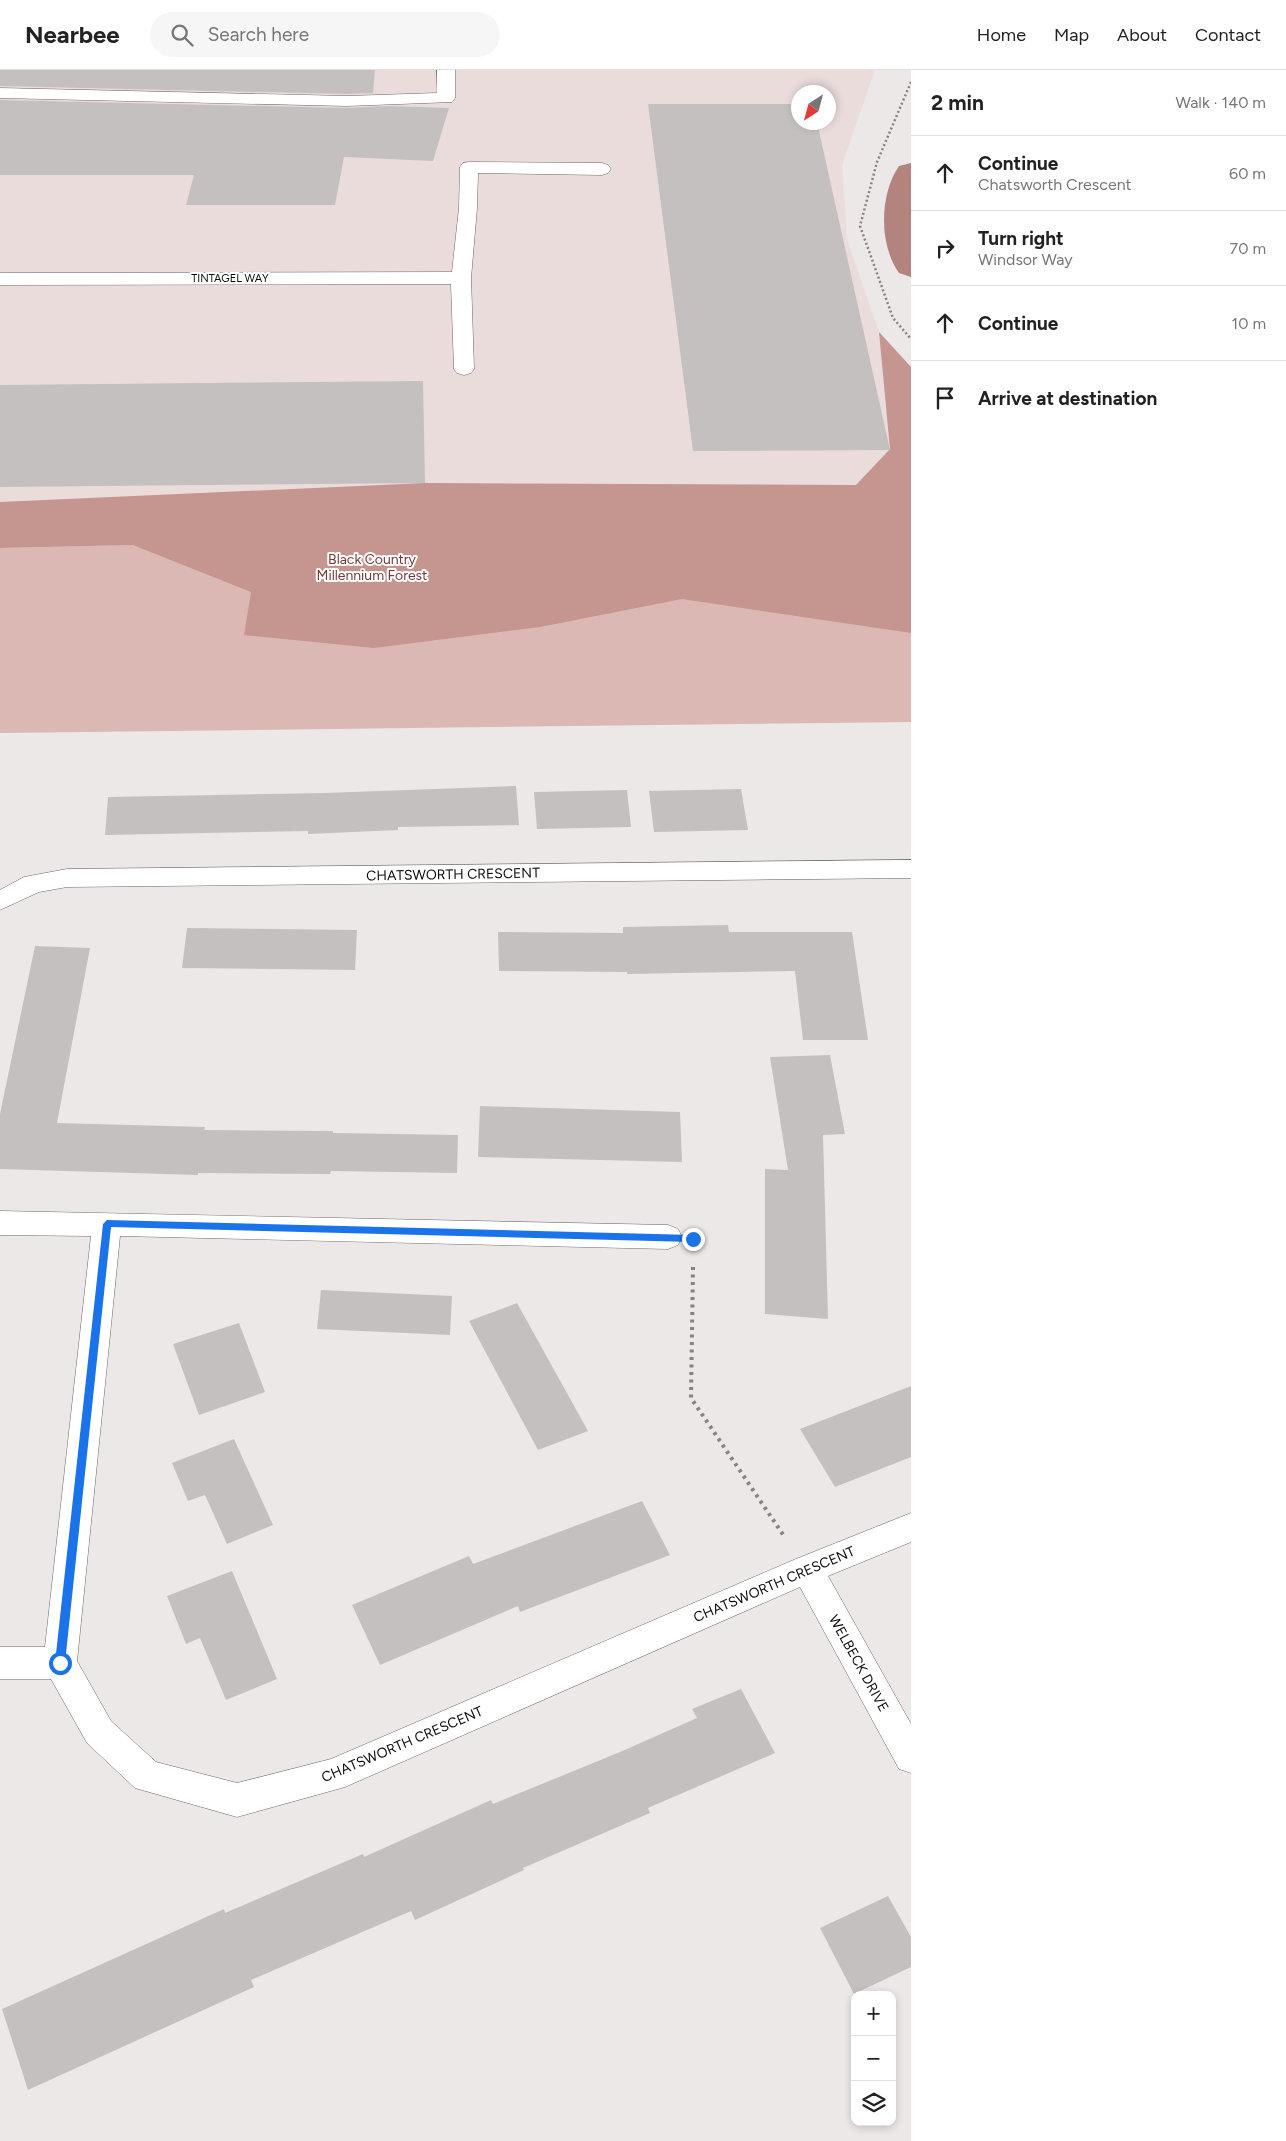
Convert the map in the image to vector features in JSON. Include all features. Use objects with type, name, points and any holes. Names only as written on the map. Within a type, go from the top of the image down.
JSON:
[{"type":"street","points":[[0,93],[347,101],[446,98],[446,70]]},
{"type":"street","points":[[464,369],[461,278],[468,208],[469,167],[602,169]]},
{"type":"street","name":"TINTAGEL WAY","points":[[0,279],[461,278]]},
{"type":"street","name":"CHATSWORTH CRESCENT","points":[[0,901],[33,884],[67,878],[911,869]]},
{"type":"street","points":[[0,1223],[668,1237]]},
{"type":"street","points":[[0,1663],[60,1663],[107,1224]]},
{"type":"street","name":"CHATSWORTH CRESCENT","points":[[60,1663],[99,1732],[148,1776],[237,1800],[333,1775],[807,1569],[911,1527]]},
{"type":"street","name":"WELBECK DRIVE","points":[[807,1569],[911,1757]]},
{"type":"path","points":[[911,82],[877,162],[860,226],[894,318],[911,339]]},
{"type":"path","points":[[668,1237],[693,1239],[690,1398],[807,1569]]},
{"type":"shaded area","points":[[0,70],[875,70],[842,165],[847,239],[879,332],[911,367],[911,533],[433,538],[0,548]]},
{"type":"green space","name":"Black Country Millennium Forest","points":[[879,332],[911,367],[911,633],[682,599],[540,627],[374,648],[244,635],[251,592],[133,545],[0,548],[0,502],[425,483],[856,485],[890,449]]},
{"type":"green space","points":[[911,533],[911,722],[0,733],[0,548],[433,538]]},
{"type":"building","points":[[0,70],[375,70],[373,93],[347,94],[0,86]]},
{"type":"building","points":[[0,100],[347,108],[388,106],[449,108],[433,161],[344,157],[335,205],[186,205],[194,175],[0,175]]},
{"type":"building","points":[[648,104],[791,104],[791,130],[819,130],[890,450],[693,451]]},
{"type":"building","points":[[423,381],[425,483],[0,487],[0,385]]},
{"type":"building","points":[[516,786],[519,825],[398,827],[398,830],[308,834],[308,831],[105,835],[108,797],[325,793]]},
{"type":"building","points":[[741,789],[748,830],[654,832],[649,791]]},
{"type":"building","points":[[627,790],[631,827],[537,829],[534,792]]},
{"type":"building","points":[[728,925],[729,932],[852,932],[868,1040],[803,1040],[795,971],[627,974],[627,972],[499,971],[498,932],[623,933],[623,927]]},
{"type":"building","points":[[187,928],[357,930],[355,970],[182,968]]},
{"type":"building","points":[[35,946],[90,948],[57,1123],[205,1127],[204,1130],[333,1131],[333,1133],[458,1135],[457,1173],[331,1171],[330,1174],[198,1173],[198,1175],[0,1169],[0,1114]]},
{"type":"building","points":[[830,1055],[845,1134],[823,1135],[828,1319],[765,1314],[765,1169],[788,1170],[770,1057]]},
{"type":"building","points":[[480,1106],[680,1112],[682,1162],[478,1157]]},
{"type":"building","points":[[321,1290],[452,1296],[450,1335],[317,1329]]},
{"type":"building","points":[[517,1303],[588,1431],[538,1450],[469,1321]]},
{"type":"building","points":[[239,1323],[265,1392],[199,1415],[173,1344]]},
{"type":"building","points":[[911,1386],[911,1457],[835,1487],[800,1429]]},
{"type":"building","points":[[234,1439],[273,1525],[227,1544],[205,1495],[188,1501],[172,1463]]},
{"type":"building","points":[[642,1501],[670,1555],[520,1612],[518,1606],[380,1665],[352,1605],[469,1556],[473,1564]]},
{"type":"building","points":[[232,1571],[277,1679],[226,1700],[200,1638],[186,1644],[167,1596]]},
{"type":"building","points":[[741,1689],[775,1753],[648,1808],[650,1813],[523,1868],[524,1870],[415,1920],[411,1911],[251,1980],[254,1987],[28,2090],[2,2009],[224,1909],[225,1913],[363,1854],[364,1857],[491,1800],[493,1804],[620,1752],[697,1718],[692,1709]]},
{"type":"building","points":[[888,1896],[911,1937],[911,1967],[860,1991],[852,1991],[820,1928]]},
{"type":"waterway","points":[[911,173],[901,220],[903,240],[911,266]]},
{"type":"route","points":[[60,1663],[107,1224],[693,1239]]}]
